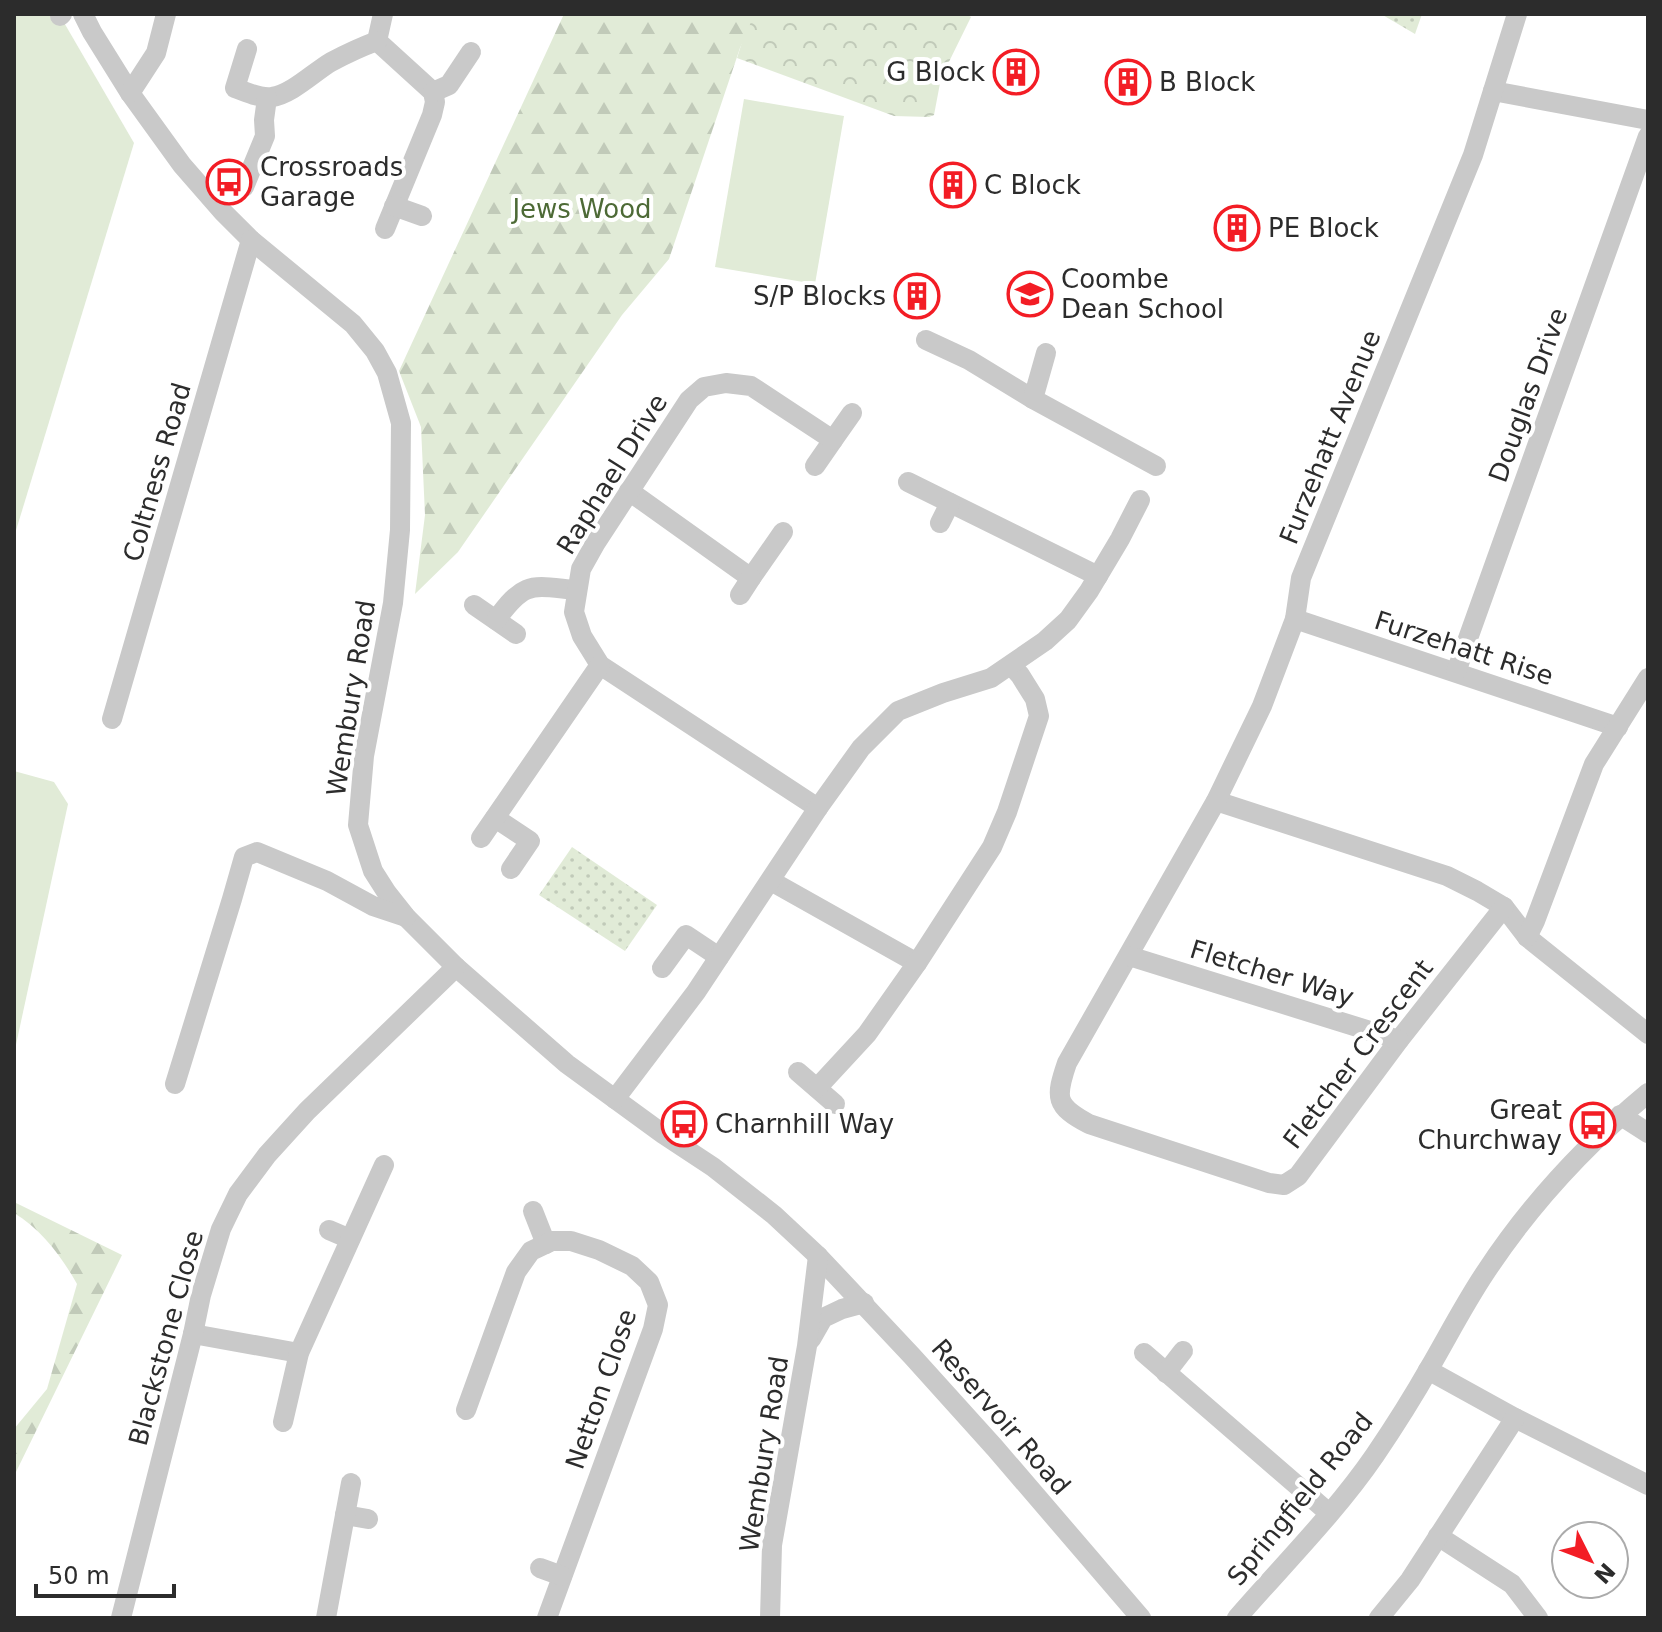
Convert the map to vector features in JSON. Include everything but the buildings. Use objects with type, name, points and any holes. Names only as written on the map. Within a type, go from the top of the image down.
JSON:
[{"type":"street","name":"Wembury Road","points":[[83,14],[130,93],[182,165],[251,240],[353,324],[375,351],[387,373],[401,423],[400,530],[394,588],[364,756],[358,825],[373,871],[406,917],[456,967],[567,1064],[713,1167],[774,1215],[818,1256],[807,1346],[772,1545],[770,1618]]},
{"type":"street","points":[[130,93],[156,53],[166,14]]},
{"type":"street","points":[[377,41],[383,14]]},
{"type":"street","name":"Furzehatt Avenue","points":[[1216,801],[1262,706],[1295,619],[1301,578],[1473,155],[1517,14]]},
{"type":"street","points":[[377,41],[433,92],[435,102],[385,229]]},
{"type":"street","points":[[247,49],[235,88],[267,98],[287,91],[329,63],[377,41]]},
{"type":"street","points":[[433,92],[449,85],[471,52]]},
{"type":"street","points":[[1493,91],[1648,120]]},
{"type":"street","points":[[244,187],[265,136],[267,98]]},
{"type":"street","name":"Douglas Drive","points":[[1456,672],[1648,136]]},
{"type":"street","points":[[394,206],[422,216]]},
{"type":"street","name":"Coltness Road","points":[[112,719],[251,240]]},
{"type":"street","points":[[926,340],[969,360],[1156,466]]},
{"type":"street","points":[[1033,399],[1046,353]]},
{"type":"street","name":"Raphael Drive","points":[[818,808],[600,665],[582,636],[574,612],[581,569],[588,556],[689,400],[704,387],[726,383],[751,386],[833,440]]},
{"type":"street","points":[[815,466],[852,413]]},
{"type":"street","points":[[908,482],[1098,576]]},
{"type":"street","points":[[629,491],[746,586],[783,532]]},
{"type":"street","points":[[615,1099],[696,992],[861,748],[898,711],[991,678],[1045,641],[1068,620],[1098,576],[1140,500]]},
{"type":"street","points":[[940,523],[950,503]]},
{"type":"street","points":[[496,620],[511,599],[528,587],[576,590]]},
{"type":"street","points":[[474,605],[516,634]]},
{"type":"street","name":"Furzehatt Rise","points":[[1295,619],[1618,727]]},
{"type":"street","points":[[481,838],[600,665]]},
{"type":"street","points":[[817,1088],[867,1034],[992,847],[1039,716],[1035,699],[1011,665]]},
{"type":"street","points":[[1527,937],[1594,764],[1648,678]]},
{"type":"street","points":[[1216,801],[1447,876],[1477,891],[1504,907],[1527,937],[1648,1034]]},
{"type":"street","name":"Fletcher Crescent","points":[[1216,801],[1067,1063],[1059,1085],[1060,1102],[1071,1115],[1089,1124],[1269,1183],[1284,1185],[1298,1176],[1399,1040],[1504,907]]},
{"type":"street","points":[[495,818],[530,841],[511,869]]},
{"type":"street","points":[[175,1084],[244,857],[257,852],[327,881],[373,906],[406,917]]},
{"type":"street","points":[[771,881],[917,963]]},
{"type":"street","points":[[662,968],[686,935],[719,957]]},
{"type":"street","name":"Fletcher Way","points":[[1129,956],[1399,1040]]},
{"type":"street","name":"Blackstone Close","points":[[121,1618],[201,1295],[217,1242],[238,1194],[267,1155],[307,1111],[456,967]]},
{"type":"street","points":[[798,1072],[835,1104]]},
{"type":"street","name":"Springfield Road","points":[[1237,1618],[1373,1458],[1458,1316],[1511,1237],[1556,1179],[1591,1142],[1648,1093]]},
{"type":"street","points":[[1620,1115],[1648,1133]]},
{"type":"street","points":[[283,1422],[299,1353],[384,1165]]},
{"type":"street","points":[[466,1410],[485,1385],[516,1272],[531,1251],[546,1244],[533,1211]]},
{"type":"street","points":[[329,1230],[350,1239]]},
{"type":"street","name":"Netton Close","points":[[546,1244],[571,1241],[632,1266],[649,1282],[658,1305],[653,1329],[547,1618]]},
{"type":"street","name":"Reservoir Road","points":[[818,1256],[995,1448],[1141,1618]]},
{"type":"street","name":"Wembury Road","points":[[807,1346],[823,1318],[864,1303]]},
{"type":"street","points":[[193,1334],[299,1353]]},
{"type":"street","points":[[1166,1373],[1183,1351]]},
{"type":"street","points":[[1144,1353],[1329,1513]]},
{"type":"street","points":[[1428,1370],[1648,1485]]},
{"type":"street","points":[[1379,1618],[1410,1580],[1515,1418]]},
{"type":"street","points":[[326,1618],[351,1483]]},
{"type":"street","points":[[345,1515],[368,1519]]},
{"type":"street","points":[[1438,1536],[1512,1584],[1538,1618]]},
{"type":"street","points":[[540,1568],[562,1576]]},
{"type":"green space","points":[[14,14],[59,14],[134,143],[14,537]]},
{"type":"green space","name":"Jews Wood","points":[[564,14],[756,14],[740,48],[669,259],[622,315],[458,552],[415,594],[425,515],[421,427],[399,371]]},
{"type":"green space","points":[[755,14],[966,14],[971,17],[941,78],[934,115],[929,117],[894,116],[737,58]]},
{"type":"green space","points":[[1381,14],[1422,14],[1415,34]]},
{"type":"green space","points":[[744,99],[844,116],[815,284],[715,267]]},
{"type":"green space","points":[[14,771],[54,782],[68,804],[14,1054]]},
{"type":"green space","points":[[572,847],[657,905],[625,951],[539,895]]},
{"type":"green space","points":[[14,1202],[122,1255],[15,1474],[14,1515],[14,1429],[47,1389],[77,1284],[50,1244],[14,1213]]},
{"type":"place","name":"G Block","points":[[1016,72]]},
{"type":"place","name":"B Block","points":[[1128,82]]},
{"type":"place","name":"Crossroads Garage","points":[[229,182]]},
{"type":"place","name":"C Block","points":[[953,185]]},
{"type":"place","name":"PE Block","points":[[1237,228]]},
{"type":"place","name":"Coombe Dean School","points":[[1030,294]]},
{"type":"place","name":"S/P Blocks","points":[[917,296]]},
{"type":"place","name":"Charnhill Way","points":[[684,1124]]},
{"type":"place","name":"Great Churchway","points":[[1593,1125]]}]
